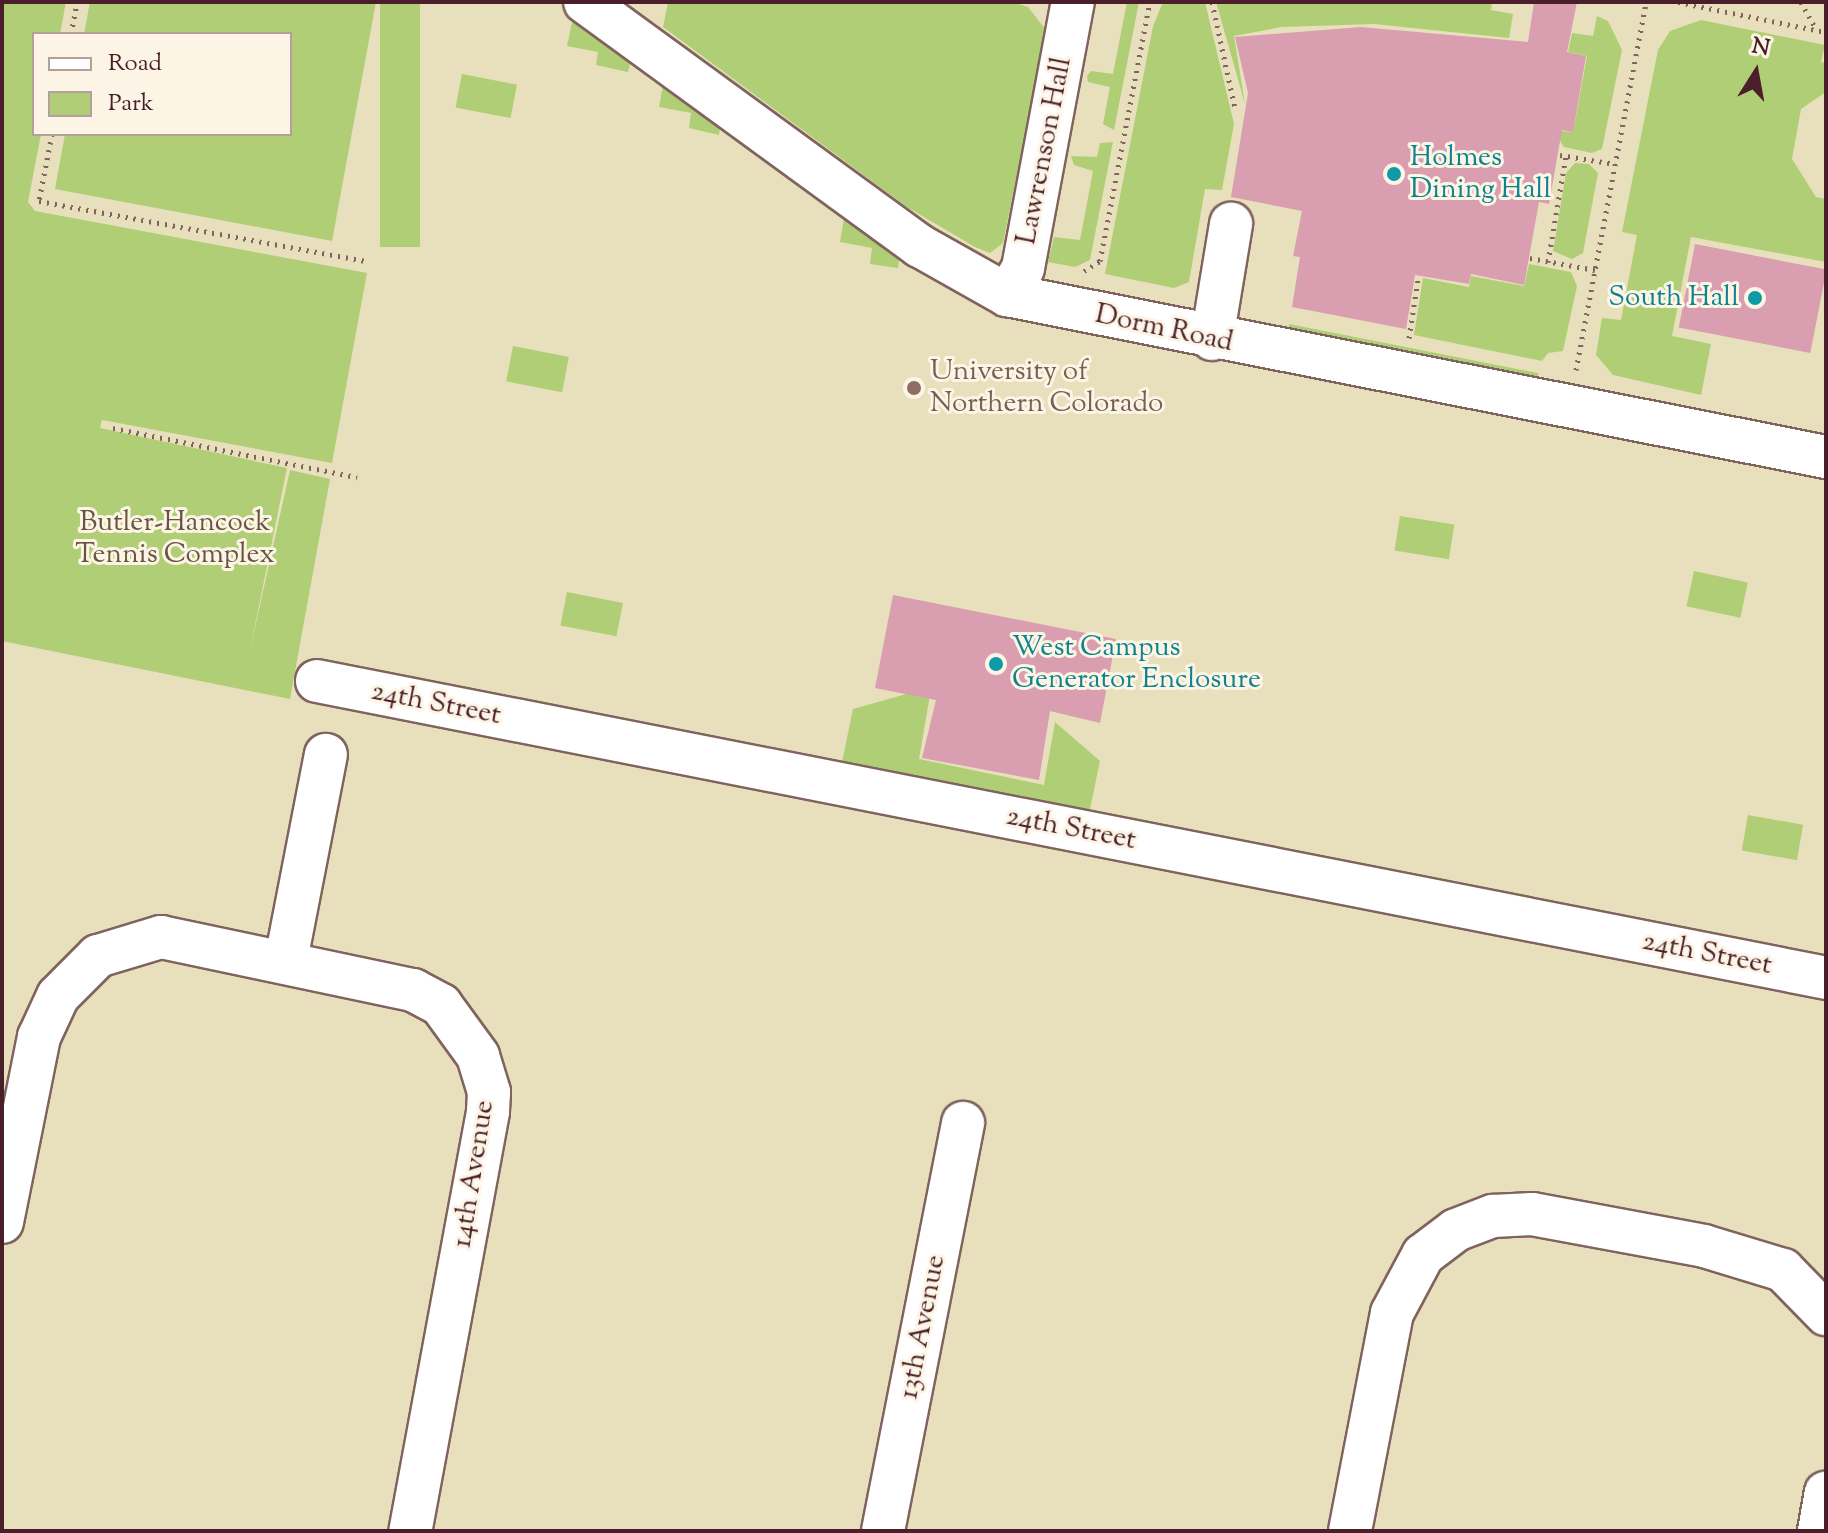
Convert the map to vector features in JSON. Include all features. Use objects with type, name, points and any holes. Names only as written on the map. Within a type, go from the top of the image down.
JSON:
[{"type":"street","name":"Dorm Road","points":[[585,2],[920,246],[1007,295],[1212,339],[1826,457]]},
{"type":"street","name":"Lawrenson Hall","points":[[1007,295],[1023,268],[1073,2]]},
{"type":"street","points":[[1212,339],[1231,224]]},
{"type":"street","name":"24th Street","points":[[317,681],[1826,978]]},
{"type":"street","points":[[286,960],[326,755]]},
{"type":"street","name":"14th Avenue","points":[[2,1222],[39,1037],[73,977],[98,956],[161,937],[286,960],[413,990],[441,1005],[468,1038],[489,1092],[410,1531]]},
{"type":"street","name":"13th Avenue","points":[[883,1531],[963,1123]]},
{"type":"street","points":[[1350,1531],[1392,1313],[1423,1255],[1456,1230],[1506,1214],[1632,1231],[1766,1262],[1806,1288],[1826,1314]]},
{"type":"street","points":[[1819,1531],[1826,1493]]},
{"type":"path","points":[[71,32],[77,2]]},
{"type":"path","points":[[1212,2],[1235,108]]},
{"type":"path","points":[[1569,406],[1646,2]]},
{"type":"path","points":[[1683,2],[1826,32]]},
{"type":"path","points":[[1801,2],[1817,30]]},
{"type":"path","points":[[1100,261],[1150,3]]},
{"type":"path","points":[[52,136],[39,201],[366,261]]},
{"type":"path","points":[[1548,262],[1563,155],[1615,164]]},
{"type":"path","points":[[1530,258],[1595,270]]},
{"type":"path","points":[[1408,343],[1418,280]]},
{"type":"path","points":[[113,428],[357,477]]},
{"type":"green space","name":"Butler-Hancock Tennis Complex","points":[[2,2],[66,2],[60,32],[32,32],[32,136],[41,136],[28,202],[35,211],[367,273],[332,463],[102,420],[100,428],[287,468],[250,650],[290,470],[330,479],[290,699],[2,641]]},
{"type":"green space","points":[[90,2],[376,2],[332,241],[55,189],[65,136],[292,136],[292,32],[84,32]]},
{"type":"green space","points":[[380,2],[420,2],[420,247],[380,247]]},
{"type":"green space","points":[[668,2],[1012,2],[1028,7],[1046,30],[1003,243],[990,253],[907,207],[663,27]]},
{"type":"green space","points":[[1127,2],[1139,2],[1114,130],[1103,124],[1110,87],[1088,82],[1087,76],[1091,71],[1113,74]]},
{"type":"green space","points":[[1163,2],[1205,2],[1234,124],[1222,190],[1205,189],[1189,282],[1174,288],[1105,274],[1153,26]]},
{"type":"green space","points":[[1216,2],[1492,2],[1491,10],[1513,14],[1509,38],[1374,24],[1282,27],[1234,36],[1245,104]]},
{"type":"green space","points":[[1597,16],[1608,21],[1622,50],[1602,149],[1592,153],[1564,147],[1553,130],[1573,132],[1587,56],[1568,52],[1572,33],[1593,36]]},
{"type":"green space","points":[[573,18],[631,60],[628,72],[596,65],[598,52],[567,46]]},
{"type":"green space","points":[[1701,20],[1825,45],[1821,62],[1826,63],[1826,92],[1801,109],[1792,159],[1816,197],[1826,199],[1826,262],[1691,237],[1672,336],[1711,344],[1701,395],[1613,375],[1596,355],[1602,318],[1621,320],[1637,235],[1622,232],[1658,50],[1670,31]]},
{"type":"green space","points":[[462,74],[517,85],[510,118],[456,107]]},
{"type":"green space","points":[[663,85],[720,127],[719,135],[689,128],[691,113],[659,107]]},
{"type":"green space","points":[[1113,142],[1090,260],[1075,267],[1048,262],[1054,237],[1080,240],[1093,171],[1074,165],[1071,156],[1097,157],[1100,143]]},
{"type":"green space","points":[[1575,163],[1589,164],[1598,173],[1583,253],[1572,259],[1553,251],[1566,173]]},
{"type":"green space","points":[[844,218],[899,260],[898,268],[870,264],[872,248],[840,242]]},
{"type":"green space","points":[[1529,264],[1571,272],[1577,286],[1563,351],[1548,353],[1542,361],[1414,335],[1423,278],[1469,287],[1471,276],[1524,286]]},
{"type":"green space","points":[[1289,324],[1538,373],[1538,380],[1289,330]]},
{"type":"green space","points":[[513,346],[569,357],[562,392],[506,381]]},
{"type":"green space","points":[[1400,516],[1454,525],[1449,559],[1395,551]]},
{"type":"green space","points":[[1694,571],[1748,582],[1740,618],[1687,606]]},
{"type":"green space","points":[[567,592],[623,603],[616,636],[561,625]]},
{"type":"green space","points":[[910,693],[930,695],[919,759],[1044,785],[1055,722],[1100,761],[1090,809],[1084,812],[842,762],[853,709]]},
{"type":"green space","points":[[1748,815],[1803,825],[1797,860],[1742,850]]},
{"type":"building","name":"Holmes Dining Hall","points":[[1534,2],[1577,2],[1567,52],[1586,56],[1573,132],[1562,130],[1549,204],[1539,202],[1524,285],[1471,274],[1469,284],[1415,275],[1406,329],[1292,307],[1300,257],[1293,256],[1302,211],[1231,197],[1248,93],[1235,37],[1361,27],[1528,42]]},
{"type":"building","name":"South Hall","points":[[1695,244],[1826,269],[1810,353],[1679,327]]},
{"type":"building","name":"West Campus Generator Enclosure","points":[[893,595],[1116,639],[1100,723],[1050,711],[1039,780],[922,758],[936,700],[875,688]]},
{"type":"place","name":"Holmes Dining Hall","points":[[1394,174]]},
{"type":"place","name":"South Hall","points":[[1755,298]]},
{"type":"place","name":"University of Northern Colorado","points":[[914,388]]},
{"type":"place","name":"West Campus Generator Enclosure","points":[[996,664]]}]
